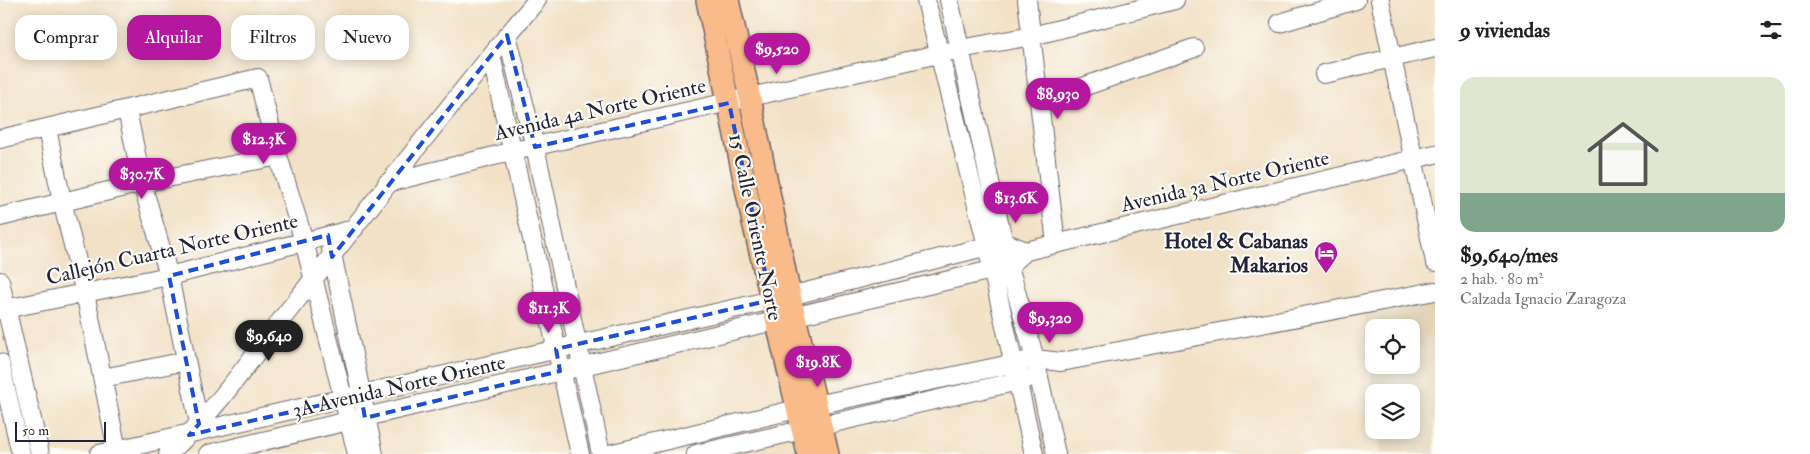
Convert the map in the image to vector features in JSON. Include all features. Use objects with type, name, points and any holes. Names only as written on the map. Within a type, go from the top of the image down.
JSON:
[{"type":"main road","name":"15 Calle Oriente Norte","points":[[706,0],[729,103],[783,308],[809,417],[828,454]]},
{"type":"main road","name":"15 Calle Oriente Norte","points":[[728,0],[750,98],[783,308]]},
{"type":"main road","name":"15 Calle Oriente Norte","points":[[808,454],[809,417]]},
{"type":"street","points":[[168,454],[194,430],[354,229],[387,183],[536,0]]},
{"type":"street","points":[[926,0],[938,54],[996,244]]},
{"type":"street","points":[[949,0],[1001,268],[1017,382],[1034,454]]},
{"type":"street","points":[[1027,0],[1056,244]]},
{"type":"street","name":"Avenida 4a Norte Oriente","points":[[387,183],[514,151],[938,54],[1032,36],[1175,0]]},
{"type":"street","points":[[1280,23],[1356,0]]},
{"type":"street","points":[[1380,0],[1435,262]]},
{"type":"street","points":[[507,35],[535,147],[580,366],[601,454]]},
{"type":"street","points":[[1040,102],[1194,48]]},
{"type":"street","points":[[1324,74],[1435,48]]},
{"type":"street","points":[[491,55],[514,151],[560,371],[580,454]]},
{"type":"street","points":[[0,139],[258,78],[278,156],[304,242],[343,400],[357,419],[374,454]]},
{"type":"street","points":[[127,110],[142,183],[169,276],[186,361],[194,430]]},
{"type":"street","points":[[47,129],[62,201],[85,293],[117,450]]},
{"type":"street","name":"Avenida 3a Norte Oriente","points":[[1001,268],[1026,252],[1056,244],[1435,154]]},
{"type":"street","points":[[0,217],[142,183],[278,156]]},
{"type":"street","name":"Callejón Cuarta Norte Oriente","points":[[3,310],[169,276],[354,229]]},
{"type":"street","points":[[328,235],[361,396],[357,419],[356,454]]},
{"type":"street","points":[[996,244],[1026,252]]},
{"type":"street","name":"3A Avenida Norte Oriente","points":[[208,454],[580,366],[996,244]]},
{"type":"street","points":[[1001,268],[1037,367],[1056,454]]},
{"type":"street","name":"3A Avenida Norte Oriente","points":[[100,454],[194,430],[361,396],[556,349],[1001,268]]},
{"type":"street","points":[[0,281],[3,310],[40,454]]},
{"type":"street","points":[[696,454],[809,417],[1014,363],[1037,367],[1435,291]]},
{"type":"street","points":[[103,378],[186,361]]},
{"type":"street","points":[[0,363],[21,454]]},
{"type":"street","points":[[609,454],[809,417],[1017,382],[1037,367]]},
{"type":"highlighted area","points":[[507,35],[535,147],[729,103],[771,300],[556,349],[560,371],[365,418],[361,396],[189,435],[199,424],[169,276],[328,235],[332,257]]},
{"type":"shaded area","points":[[1435,296],[1435,454],[1381,454],[1379,439],[1420,439],[1420,384],[1372,384],[1371,374],[1420,374],[1420,319],[1365,319],[1365,325],[1363,309]]},
{"type":"place","name":"Hotel & Cabanas Makarios","points":[[1326,274]]}]
